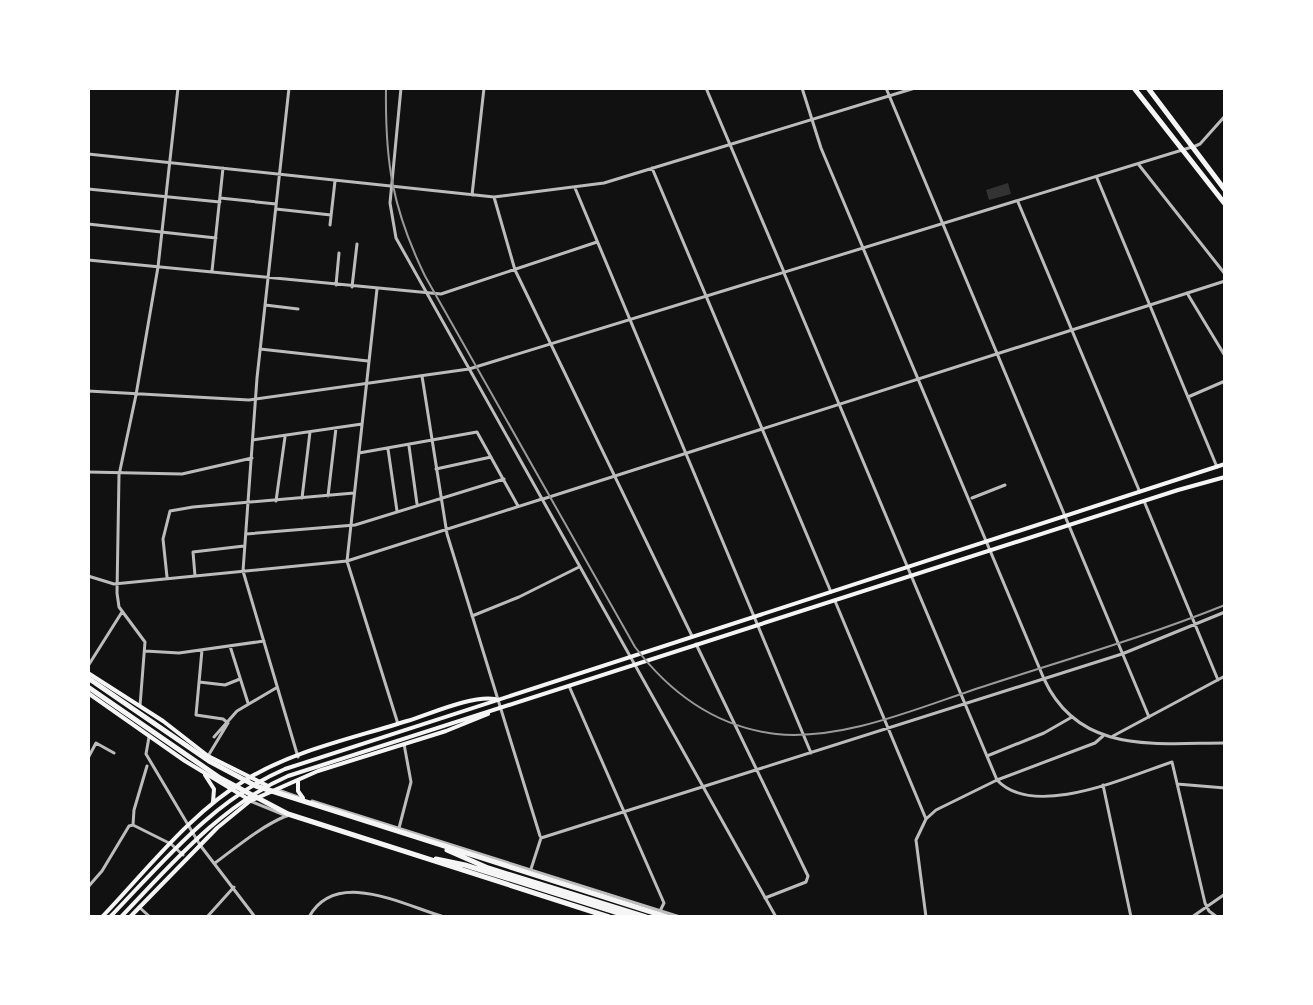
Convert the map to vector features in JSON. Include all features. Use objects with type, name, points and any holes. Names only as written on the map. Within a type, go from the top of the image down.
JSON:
[{"type":"highway","points":[[1134,88],[1225,204]]},
{"type":"highway","points":[[1148,88],[1225,190]]},
{"type":"highway","points":[[88,676],[200,756],[256,786],[667,917]]},
{"type":"highway","points":[[88,690],[220,778],[288,814],[607,917]]},
{"type":"highway","points":[[426,837],[458,856],[510,877],[631,917]]},
{"type":"highway","points":[[416,855],[510,877],[646,917]]},
{"type":"main road","points":[[110,917],[207,818],[247,787],[285,769],[1225,464]]},
{"type":"main road","points":[[121,917],[213,824],[256,792],[288,776],[1224,477]]},
{"type":"main road","points":[[88,676],[140,706],[208,756],[274,788]]},
{"type":"main road","points":[[88,690],[149,737],[250,801]]},
{"type":"main road","points":[[102,917],[189,825],[249,778],[298,757],[398,724],[472,702],[489,698],[497,700]]},
{"type":"main road","points":[[130,917],[232,814],[250,801],[300,778],[458,726],[498,708]]},
{"type":"main road","points":[[205,775],[215,791],[212,804]]},
{"type":"main road","points":[[300,778],[297,787],[303,798]]},
{"type":"street","points":[[140,706],[145,651],[143,636],[122,611],[118,601],[119,475],[158,267],[178,88]]},
{"type":"street","points":[[289,88],[255,399],[243,571],[298,757]]},
{"type":"street","points":[[401,88],[391,186],[391,215],[396,238],[776,917]]},
{"type":"street","points":[[472,195],[484,88]]},
{"type":"street","points":[[706,88],[997,780],[1016,792],[1042,796],[1073,793],[1172,762],[1207,908],[1217,917]]},
{"type":"street","points":[[802,88],[810,120],[863,249],[965,485],[1044,679],[1056,700],[1072,717],[1110,738],[1134,742],[1225,743]]},
{"type":"street","points":[[886,88],[1149,717]]},
{"type":"street","points":[[88,154],[494,197],[604,183],[915,88]]},
{"type":"street","points":[[88,391],[233,401],[469,369],[1183,151],[1193,147],[1225,116]]},
{"type":"street","points":[[1139,165],[1225,274]]},
{"type":"street","points":[[212,272],[223,168]]},
{"type":"street","points":[[652,168],[831,593]]},
{"type":"street","points":[[1097,178],[1217,467]]},
{"type":"street","points":[[330,225],[335,180]]},
{"type":"street","points":[[575,187],[811,753]]},
{"type":"street","points":[[88,189],[166,198],[220,200],[331,215]]},
{"type":"street","points":[[494,197],[515,270],[692,636]]},
{"type":"street","points":[[1018,202],[1140,493]]},
{"type":"street","points":[[88,224],[216,238]]},
{"type":"street","points":[[88,260],[441,294],[597,242]]},
{"type":"street","points":[[352,287],[357,244]]},
{"type":"street","points":[[336,285],[339,253]]},
{"type":"street","points":[[88,576],[117,583],[347,561],[1225,281]]},
{"type":"street","points":[[377,289],[347,561],[398,724]]},
{"type":"street","points":[[1187,293],[1225,356]]},
{"type":"street","points":[[265,305],[298,309]]},
{"type":"street","points":[[260,349],[370,361]]},
{"type":"street","points":[[422,376],[446,530],[498,708],[541,838],[531,869]]},
{"type":"street","points":[[1188,397],[1225,381]]},
{"type":"street","points":[[253,440],[362,424]]},
{"type":"street","points":[[328,496],[336,428]]},
{"type":"street","points":[[302,498],[310,432]]},
{"type":"street","points":[[359,453],[477,432],[519,507]]},
{"type":"street","points":[[276,501],[285,435]]},
{"type":"street","points":[[409,446],[417,504]]},
{"type":"street","points":[[388,449],[397,511]]},
{"type":"street","points":[[436,469],[491,457]]},
{"type":"street","points":[[88,472],[182,474],[252,458]]},
{"type":"street","points":[[1224,477],[1225,485]]},
{"type":"street","points":[[246,534],[351,524],[504,479]]},
{"type":"street","points":[[972,498],[1005,485]]},
{"type":"street","points":[[167,578],[163,539],[170,511],[354,493]]},
{"type":"street","points":[[1144,501],[1218,680]]},
{"type":"street","points":[[195,576],[193,552],[245,546]]},
{"type":"street","points":[[472,616],[507,603],[579,567]]},
{"type":"street","points":[[834,600],[926,819]]},
{"type":"street","points":[[88,666],[122,611]]},
{"type":"street","points":[[541,838],[1122,654],[1225,612]]},
{"type":"street","points":[[145,651],[179,653],[264,641]]},
{"type":"street","points":[[696,644],[808,879],[764,898]]},
{"type":"street","points":[[230,646],[248,703]]},
{"type":"street","points":[[202,650],[196,715],[227,721]]},
{"type":"street","points":[[1110,738],[1225,676]]},
{"type":"street","points":[[199,682],[225,685],[240,679]]},
{"type":"street","points":[[568,686],[664,903],[657,917]]},
{"type":"street","points":[[214,737],[248,703],[278,688]]},
{"type":"street","points":[[987,756],[1044,733],[1072,717]]},
{"type":"street","points":[[208,756],[227,721]]},
{"type":"street","points":[[926,917],[916,840],[926,819],[936,810],[997,780],[1095,743],[1103,736]]},
{"type":"street","points":[[149,737],[146,754],[200,845],[255,917]]},
{"type":"street","points":[[88,758],[96,743],[114,753]]},
{"type":"street","points":[[399,828],[411,782],[404,744]]},
{"type":"street","points":[[133,825],[134,810],[147,766]]},
{"type":"street","points":[[1177,784],[1225,788]]},
{"type":"street","points":[[1103,785],[1131,917]]},
{"type":"street","points":[[274,788],[680,917]]},
{"type":"street","points":[[250,801],[286,816],[607,917]]},
{"type":"street","points":[[215,863],[236,850],[262,826],[286,816]]},
{"type":"street","points":[[133,825],[171,844],[187,858]]},
{"type":"street","points":[[88,887],[102,871],[129,826],[133,825]]},
{"type":"street","points":[[207,917],[234,887]]},
{"type":"street","points":[[309,917],[322,901],[347,891],[364,893],[444,917]]},
{"type":"street","points":[[1192,917],[1225,894]]},
{"type":"street","points":[[139,907],[150,917]]},
{"type":"street","points":[[584,917],[588,911]]},
{"type":"shaded area","points":[[1008,183],[1011,194],[989,200],[986,190]]},
{"type":"railway","points":[[386,88],[387,139],[393,184],[405,228],[425,276],[635,647],[664,679],[696,705],[734,724],[776,734],[802,735],[856,727],[1137,637],[1225,605]]}]
